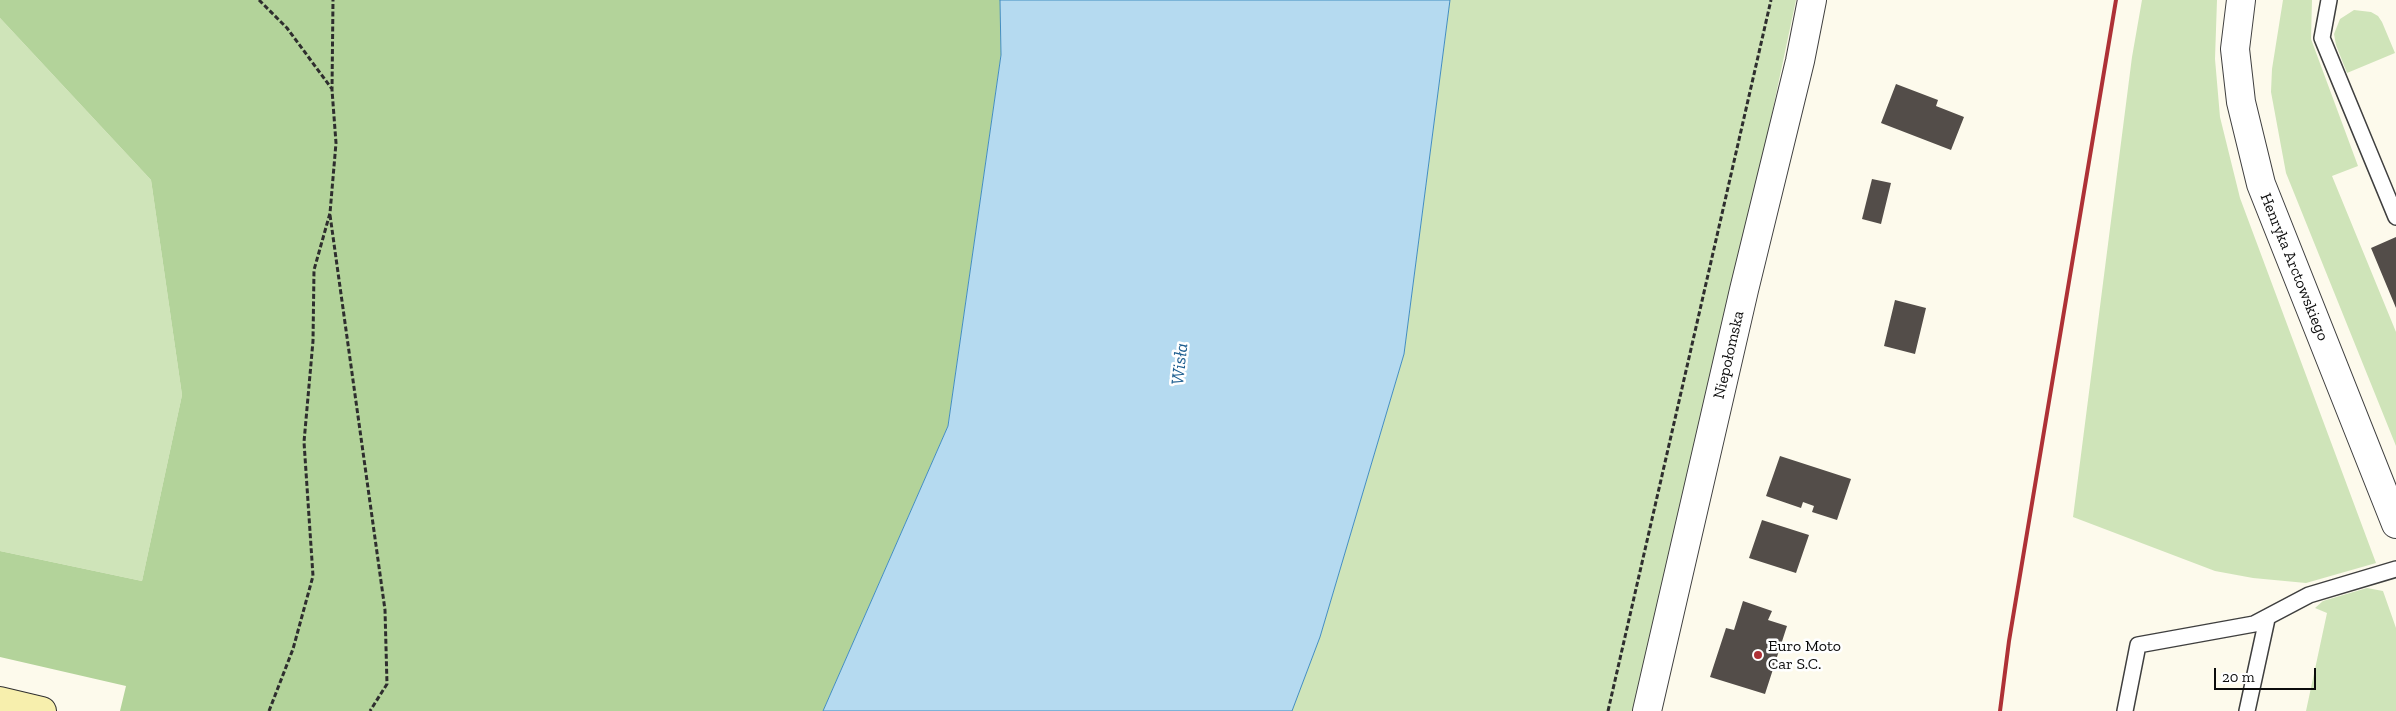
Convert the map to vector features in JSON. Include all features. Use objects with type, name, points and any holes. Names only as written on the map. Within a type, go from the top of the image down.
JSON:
[{"type":"main road","points":[[0,702],[42,711]]},
{"type":"street","name":"Niepołomska","points":[[1647,711],[1800,61],[1812,0]]},
{"type":"street","name":"Henryka Arctowskiego","points":[[2241,0],[2235,49],[2241,102],[2261,184],[2396,524]]},
{"type":"lane","points":[[2329,0],[2322,38],[2396,217]]},
{"type":"lane","points":[[2125,711],[2138,645],[2254,624],[2267,619],[2310,595],[2396,569]]},
{"type":"lane","points":[[2247,711],[2267,619]]},
{"type":"path","points":[[259,0],[287,28],[332,90]]},
{"type":"path","points":[[269,711],[294,649],[313,576],[304,442],[313,341],[314,270],[330,214],[336,143],[332,90],[333,0]]},
{"type":"path","points":[[1608,711],[1771,0]]},
{"type":"path","points":[[330,214],[384,610],[387,684],[370,711]]},
{"type":"green space","points":[[0,0],[1000,0],[1001,55],[948,426],[823,711],[120,711],[126,686],[0,657],[0,551],[142,581],[182,395],[151,180],[0,18]]},
{"type":"green space","points":[[1450,0],[1796,0],[1757,184],[1637,711],[1292,711],[1320,637],[1404,354]]},
{"type":"green space","points":[[2142,0],[2217,0],[2215,59],[2220,117],[2240,198],[2376,563],[2306,583],[2253,578],[2215,571],[2073,517],[2132,57]]},
{"type":"green space","points":[[2283,0],[2312,0],[2311,39],[2358,166],[2332,176],[2396,332],[2396,446],[2286,173],[2271,92],[2272,69]]},
{"type":"green space","points":[[2354,10],[2371,12],[2378,16],[2395,53],[2347,73],[2336,45],[2334,34],[2340,19]]},
{"type":"green space","points":[[0,18],[151,180],[182,395],[142,581],[0,551]]},
{"type":"green space","points":[[2367,588],[2383,591],[2396,628],[2396,711],[2306,711],[2327,613],[2315,608],[2323,601]]},
{"type":"water","name":"Wisła","points":[[1000,0],[1450,0],[1404,354],[1320,637],[1292,711],[823,711],[948,426],[1001,55]]},
{"type":"building","points":[[1896,84],[1938,100],[1936,106],[1964,117],[1951,150],[1881,123]]},
{"type":"building","points":[[1872,179],[1891,183],[1881,224],[1862,219]]},
{"type":"building","points":[[2396,237],[2396,308],[2371,248]]},
{"type":"building","points":[[1895,300],[1926,308],[1915,354],[1884,346]]},
{"type":"building","points":[[1780,456],[1851,479],[1837,520],[1812,512],[1814,506],[1803,502],[1801,508],[1766,496]]},
{"type":"building","points":[[1762,520],[1809,535],[1796,573],[1749,558]]},
{"type":"building","points":[[1743,601],[1772,611],[1768,620],[1787,626],[1765,694],[1710,677],[1726,628],[1734,630]]},
{"type":"railway","points":[[2000,711],[2009,641],[2116,0]]},
{"type":"place","name":"Euro Moto Car S.C.","points":[[1758,655]]}]
